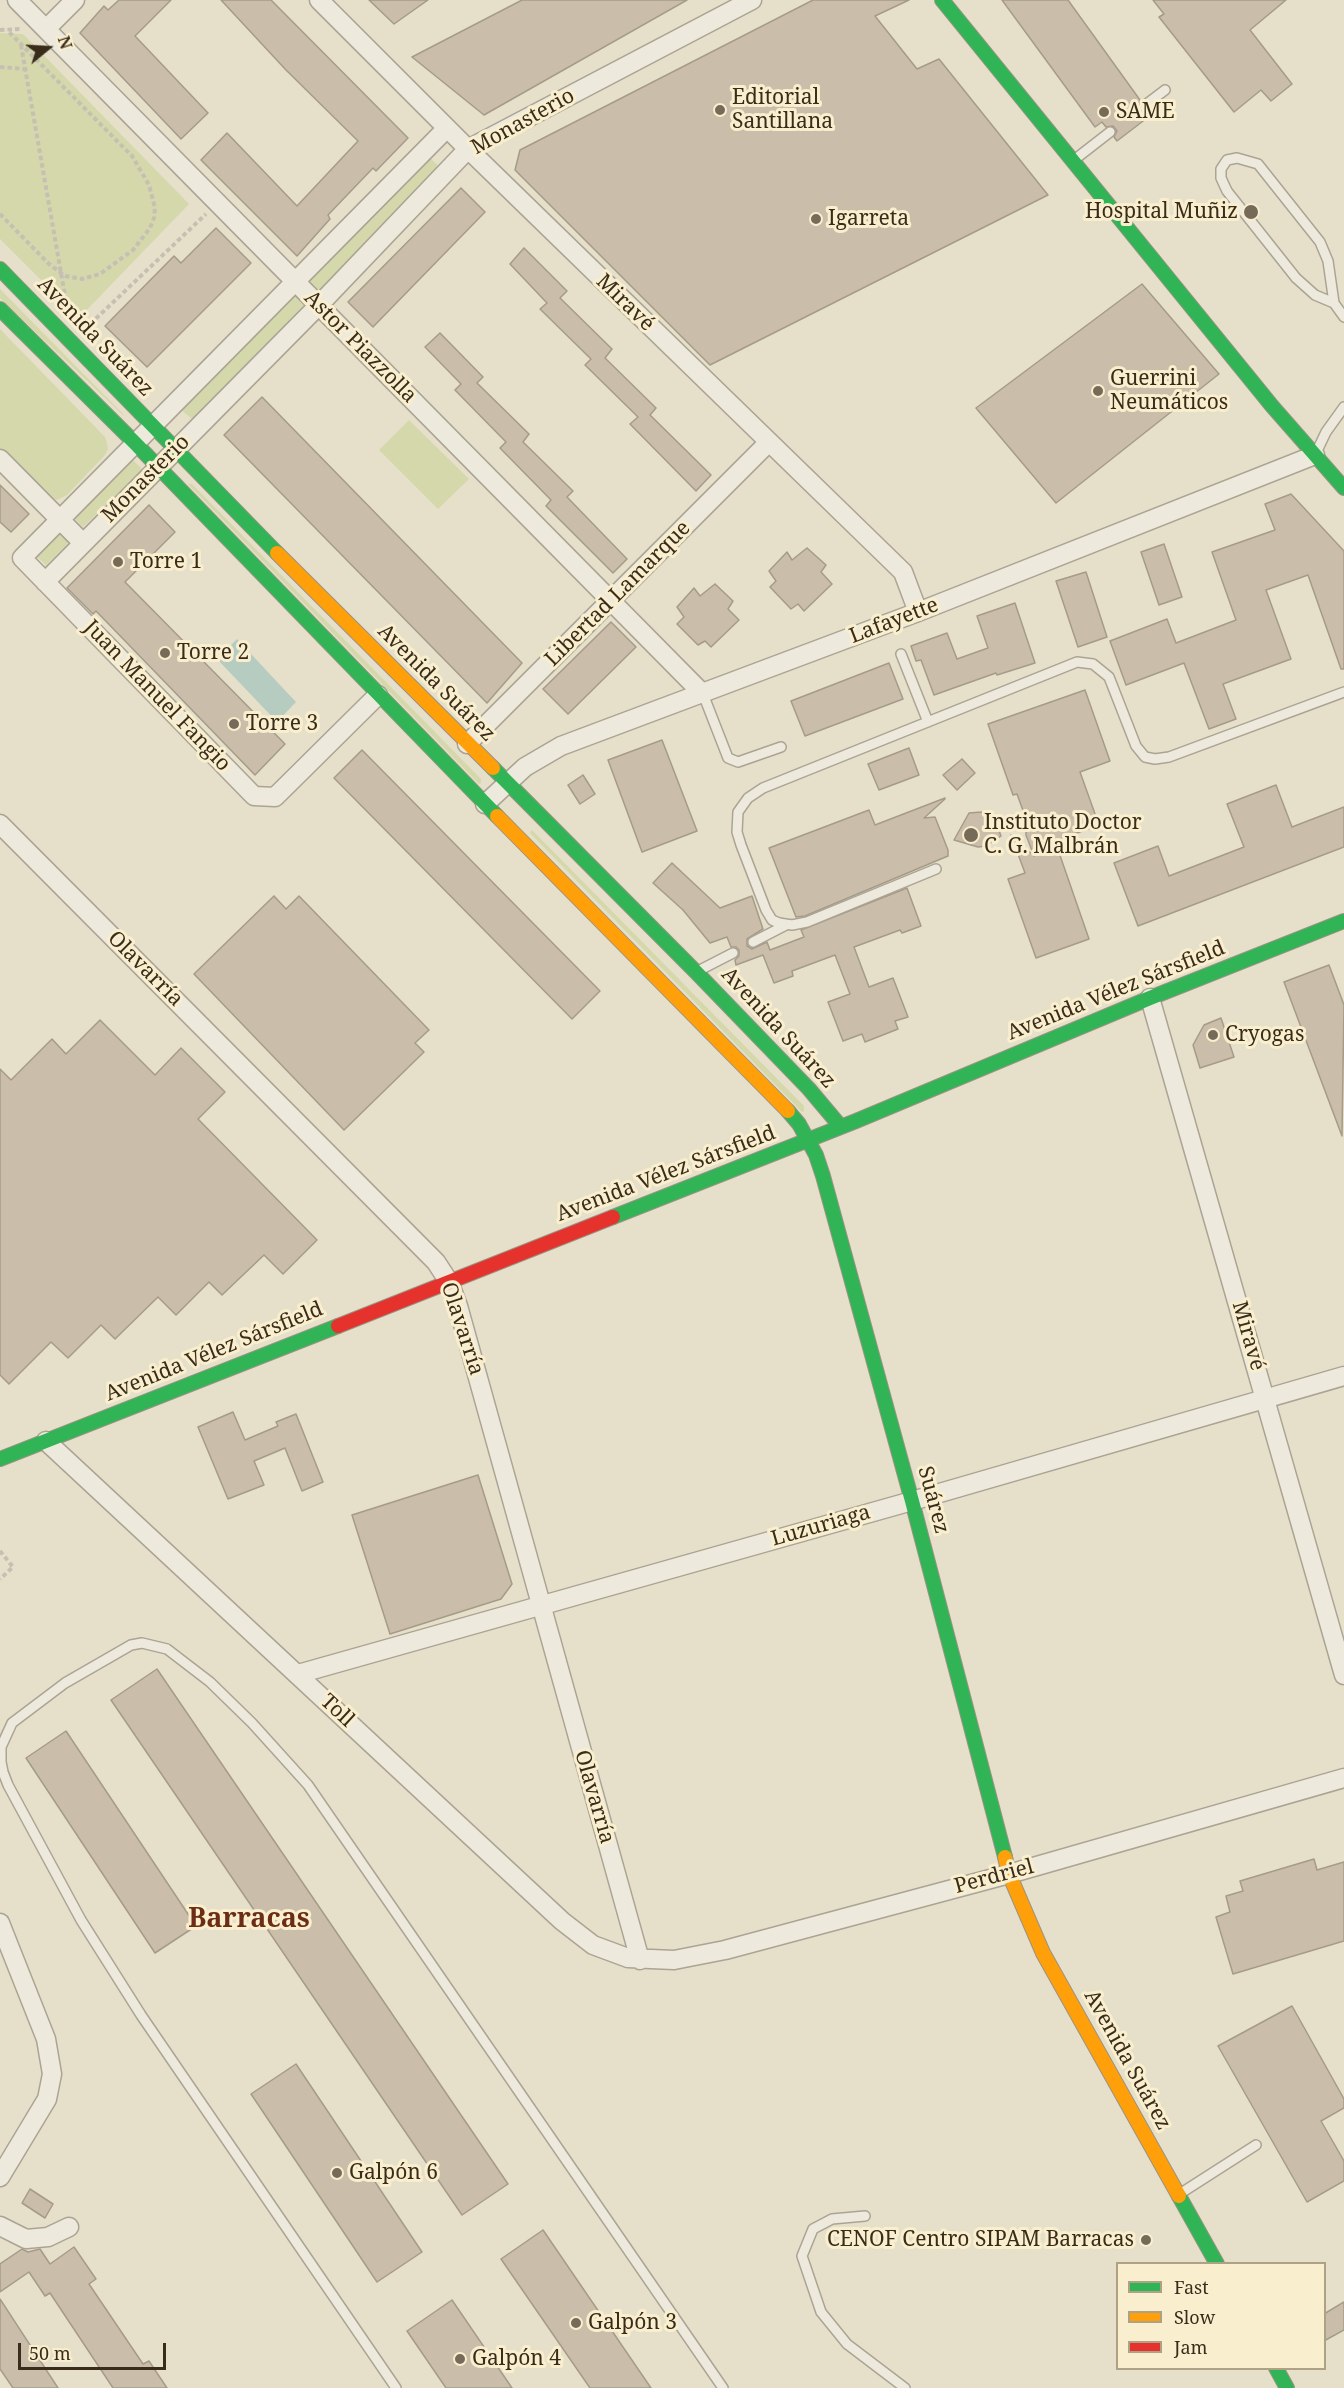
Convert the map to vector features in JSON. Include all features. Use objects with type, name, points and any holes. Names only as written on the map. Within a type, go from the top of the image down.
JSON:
[{"type":"street","name":"Astor Piazzolla","points":[[17,0],[703,693]]},
{"type":"street","points":[[46,29],[75,0]]},
{"type":"street","name":"Miravé","points":[[319,0],[447,129],[903,572],[918,612]]},
{"type":"street","name":"Monasterio","points":[[447,129],[22,558],[45,582],[82,542],[318,306],[468,149],[752,0]]},
{"type":"street","points":[[942,0],[1265,397],[1344,488]]},
{"type":"street","name":"Avenida Suárez","points":[[0,269],[151,426],[696,972],[809,1089],[841,1127]]},
{"type":"street","points":[[0,309],[135,443],[378,695],[778,1100],[799,1124],[808,1140]]},
{"type":"street","name":"Libertad Lamarque","points":[[467,744],[768,443]]},
{"type":"street","name":"Lafayette","points":[[485,804],[525,767],[561,746],[918,612],[1315,455]]},
{"type":"street","points":[[0,459],[82,542]]},
{"type":"street","name":"Juan Manuel Fangio","points":[[45,582],[254,796],[275,797],[378,695]]},
{"type":"street","name":"Olavarría","points":[[0,824],[436,1262],[449,1282],[458,1306],[640,1960]]},
{"type":"street","name":"Avenida Vélez Sársfield","points":[[0,1459],[841,1127],[1150,998],[1341,924]]},
{"type":"street","name":"Miravé","points":[[1150,998],[1344,1675]]},
{"type":"street","name":"Suárez","points":[[808,1140],[823,1176],[912,1501],[1009,1874]]},
{"type":"street","name":"Luzuriaga","points":[[298,1674],[912,1501],[1344,1376]]},
{"type":"street","name":"Toll","points":[[46,1441],[581,1938],[605,1951],[640,1960]]},
{"type":"street","name":"Perdriel","points":[[640,1960],[675,1960],[725,1950],[1009,1874],[1344,1778]]},
{"type":"street","name":"Avenida Suárez","points":[[1009,1874],[1043,1953],[1216,2262]]},
{"type":"street","points":[[0,2177],[47,2099],[51,2087],[51,2063],[41,2026],[1,1929]]},
{"type":"street","points":[[0,2226],[26,2239],[48,2237],[69,2227]]},
{"type":"street","points":[[1277,2370],[1287,2388]]},
{"type":"lane","points":[[1144,106],[1165,90]]},
{"type":"lane","points":[[1074,160],[1110,132]]},
{"type":"lane","points":[[1334,303],[1315,295],[1296,278],[1227,191],[1221,178],[1221,169],[1227,160],[1237,158],[1258,164],[1320,243],[1328,261],[1334,303],[1344,317]]},
{"type":"lane","points":[[1315,455],[1326,432],[1344,407]]},
{"type":"lane","points":[[901,654],[928,722]]},
{"type":"lane","points":[[786,925],[772,920],[769,916],[741,845],[736,821],[741,805],[763,789],[1069,665],[1086,662],[1100,668],[1109,677],[1139,750],[1149,759],[1162,759],[1344,692]]},
{"type":"lane","points":[[703,693],[728,758],[738,762],[781,747]]},
{"type":"lane","points":[[753,942],[786,925],[807,922],[936,869]]},
{"type":"lane","points":[[696,972],[733,953]]},
{"type":"lane","points":[[396,2388],[141,2015],[81,1920],[3,1773],[2,1747],[12,1723],[65,1683],[131,1645],[142,1643],[167,1649],[210,1682],[252,1722],[308,1785],[723,2388]]},
{"type":"lane","points":[[1178,2195],[1256,2145]]},
{"type":"lane","points":[[865,2216],[832,2219],[813,2229],[802,2256],[821,2312],[847,2344],[905,2388]]},
{"type":"path","points":[[0,214],[49,264],[74,278],[91,278],[114,265],[133,250],[150,228],[154,218],[153,196],[142,170],[132,156],[7,30]]},
{"type":"path","points":[[21,45],[62,272],[72,342]]},
{"type":"path","points":[[0,67],[24,69]]},
{"type":"path","points":[[72,342],[217,203]]},
{"type":"path","points":[[0,1551],[13,1567],[0,1579]]},
{"type":"green space","points":[[0,33],[23,34],[189,204],[79,318],[0,239]]},
{"type":"green space","points":[[430,158],[443,170],[318,292],[305,280]]},
{"type":"green space","points":[[0,289],[123,414],[124,416],[0,298]]},
{"type":"green space","points":[[294,292],[306,303],[192,419],[178,407]]},
{"type":"green space","points":[[0,329],[105,437],[107,443],[108,449],[105,455],[67,495],[57,500],[46,496],[0,450]]},
{"type":"green space","points":[[409,420],[469,479],[438,509],[379,450]]},
{"type":"green space","points":[[131,458],[143,470],[83,527],[72,516]]},
{"type":"green space","points":[[188,484],[192,484],[481,779],[481,783],[479,784]]},
{"type":"green space","points":[[61,529],[71,540],[46,565],[36,556]]},
{"type":"green space","points":[[532,830],[804,1106],[804,1111],[802,1112],[530,833]]},
{"type":"shaded area","points":[[237,639],[296,702],[277,722],[217,659]]},
{"type":"building","points":[[119,0],[171,0],[135,36],[208,113],[181,139],[80,33],[104,6],[108,10]]},
{"type":"building","points":[[221,0],[271,0],[408,138],[376,171],[373,168],[328,215],[330,219],[297,256],[201,160],[227,133],[297,206],[358,141],[286,70]]},
{"type":"building","points":[[369,0],[428,0],[394,24]]},
{"type":"building","points":[[522,0],[687,0],[484,115],[412,57]]},
{"type":"building","name":"Igarreta","points":[[813,0],[909,0],[875,16],[917,69],[939,59],[1048,195],[710,365],[515,170],[520,150]]},
{"type":"building","points":[[1002,0],[1068,0],[1140,100],[1138,110],[1148,111],[1151,115],[1117,141],[1114,137],[1117,131],[1113,126],[1106,127],[1102,122],[1095,127]]},
{"type":"building","points":[[1153,0],[1286,0],[1250,30],[1292,84],[1271,101],[1261,90],[1234,112],[1159,17],[1164,14]]},
{"type":"building","points":[[461,188],[485,212],[373,327],[348,302]]},
{"type":"building","points":[[216,228],[251,263],[147,367],[105,326],[174,256],[181,263]]},
{"type":"building","points":[[524,248],[567,291],[560,298],[612,349],[605,358],[656,408],[650,415],[711,475],[696,491],[630,424],[638,417],[585,365],[591,359],[540,309],[547,303],[510,264]]},
{"type":"building","name":"Guerrini Neumáticos","points":[[1142,284],[1219,374],[1056,503],[976,408]]},
{"type":"building","points":[[440,333],[483,377],[477,383],[529,434],[523,442],[573,491],[567,497],[627,559],[613,573],[546,506],[551,500],[500,448],[506,442],[455,390],[461,384],[425,347]]},
{"type":"building","points":[[262,397],[522,663],[487,703],[224,435]]},
{"type":"building","points":[[0,485],[29,514],[11,532],[0,522]]},
{"type":"building","points":[[1291,494],[1344,551],[1344,669],[1341,669],[1308,575],[1266,590],[1291,659],[1223,684],[1236,719],[1209,729],[1184,663],[1126,685],[1110,641],[1167,619],[1176,643],[1236,620],[1212,552],[1275,530],[1265,504]]},
{"type":"building","points":[[149,505],[175,532],[125,582],[285,744],[255,775],[96,611],[93,614],[67,588]]},
{"type":"building","points":[[1164,544],[1182,597],[1159,605],[1141,552]]},
{"type":"building","points":[[807,548],[826,565],[821,572],[832,584],[804,611],[798,604],[791,609],[770,587],[776,581],[769,571],[787,552],[792,560]]},
{"type":"building","points":[[1086,572],[1107,637],[1078,647],[1056,581]]},
{"type":"building","points":[[715,584],[733,601],[728,609],[739,620],[711,647],[705,641],[698,645],[677,624],[684,617],[677,607],[694,588],[700,596]]},
{"type":"building","points":[[1015,603],[1035,663],[997,675],[996,673],[934,695],[921,660],[916,661],[911,646],[947,633],[957,659],[988,648],[977,616]]},
{"type":"building","points":[[611,622],[636,647],[568,714],[543,689]]},
{"type":"building","points":[[889,663],[903,699],[805,736],[791,701]]},
{"type":"building","points":[[1085,690],[1110,761],[1080,772],[1099,825],[1055,841],[1089,939],[1036,958],[1008,879],[1025,873],[1011,835],[1034,856],[1026,835],[1026,828],[1029,827],[1017,794],[1013,795],[988,724]]},
{"type":"building","points":[[662,740],[697,831],[642,852],[608,760]]},
{"type":"building","points":[[909,748],[919,775],[879,790],[868,764]]},
{"type":"building","points":[[362,750],[600,991],[572,1019],[334,778]]},
{"type":"building","points":[[962,759],[975,773],[957,790],[943,775]]},
{"type":"building","points":[[583,775],[595,794],[580,804],[568,785]]},
{"type":"building","points":[[1276,785],[1292,827],[1344,807],[1344,847],[1138,926],[1114,863],[1158,846],[1169,876],[1244,847],[1227,804]]},
{"type":"building","points":[[945,798],[924,818],[935,817],[948,850],[948,856],[805,916],[796,917],[769,848],[869,810],[875,825]]},
{"type":"building","points":[[981,812],[995,820],[1001,836],[986,846],[978,847],[954,840],[969,813]]},
{"type":"building","points":[[672,863],[720,908],[752,896],[763,929],[747,939],[747,946],[752,949],[767,942],[770,950],[804,937],[801,930],[907,888],[921,926],[902,933],[900,930],[854,947],[869,987],[893,978],[908,1017],[895,1021],[898,1029],[865,1042],[862,1034],[843,1041],[828,1002],[850,994],[835,955],[792,971],[793,976],[774,983],[763,955],[736,965],[735,960],[739,956],[739,950],[731,947],[727,937],[710,943],[683,910],[653,883]]},
{"type":"building","points":[[274,896],[286,909],[299,896],[429,1030],[415,1043],[424,1052],[344,1130],[194,974]]},
{"type":"building","points":[[1329,965],[1344,1005],[1342,1136],[1284,982]]},
{"type":"building","name":"Cryogas","points":[[1221,1018],[1234,1057],[1200,1068],[1193,1045],[1204,1025]]},
{"type":"building","points":[[100,1020],[155,1075],[181,1048],[225,1092],[198,1119],[317,1240],[283,1274],[264,1255],[222,1295],[209,1282],[176,1315],[158,1297],[115,1339],[101,1325],[68,1358],[51,1342],[9,1384],[0,1375],[0,1069],[11,1080],[52,1039],[66,1054]]},
{"type":"building","points":[[233,1412],[245,1440],[278,1426],[276,1422],[296,1414],[323,1482],[302,1491],[285,1448],[254,1461],[264,1485],[228,1499],[198,1427]]},
{"type":"building","points":[[478,1475],[512,1584],[501,1599],[390,1634],[352,1515]]},
{"type":"building","points":[[157,1669],[508,2184],[462,2215],[111,1700]]},
{"type":"building","points":[[66,1731],[196,1926],[155,1953],[26,1758]]},
{"type":"building","points":[[1314,1859],[1317,1870],[1344,1862],[1344,1941],[1233,1974],[1216,1917],[1230,1912],[1226,1896],[1243,1891],[1240,1881]]},
{"type":"building","points":[[1292,2006],[1344,2099],[1344,2108],[1321,2121],[1344,2161],[1344,2181],[1307,2202],[1218,2046]]},
{"type":"building","name":"Galpón 6","points":[[296,2064],[422,2252],[377,2282],[251,2094]]},
{"type":"building","points":[[30,2189],[53,2204],[45,2218],[22,2203]]},
{"type":"building","name":"Galpón 3","points":[[543,2230],[651,2388],[590,2388],[501,2259]]},
{"type":"building","points":[[74,2247],[96,2279],[89,2284],[143,2364],[149,2361],[167,2388],[113,2388],[50,2293],[45,2296],[29,2272],[0,2292],[0,2264],[22,2249],[28,2252],[40,2249],[50,2264]]},
{"type":"building","points":[[0,2299],[58,2388],[13,2388],[0,2369]]},
{"type":"building","name":"Galpón 4","points":[[452,2300],[512,2388],[446,2388],[407,2331]]},
{"type":"building","points":[[1344,2302],[1344,2330],[1326,2340],[1326,2313]]},
{"type":"traffic: fast","points":[[942,0],[1272,406],[1344,488]]},
{"type":"traffic: fast","points":[[0,269],[277,553]]},
{"type":"traffic: fast","points":[[0,309],[135,443],[497,816]]},
{"type":"traffic: fast","points":[[493,768],[696,972],[809,1089],[841,1127]]},
{"type":"traffic: fast","points":[[613,1217],[856,1121],[1150,998],[1344,921]]},
{"type":"traffic: fast","points":[[788,1111],[799,1124],[816,1155],[823,1176],[912,1501],[1005,1857]]},
{"type":"traffic: fast","points":[[0,1459],[338,1326]]},
{"type":"traffic: fast","points":[[1179,2196],[1216,2262]]},
{"type":"traffic: fast","points":[[1277,2370],[1287,2388]]},
{"type":"traffic: slow","points":[[277,553],[493,768]]},
{"type":"traffic: slow","points":[[497,816],[788,1111]]},
{"type":"traffic: slow","points":[[1005,1857],[1009,1874],[1043,1953],[1179,2196]]},
{"type":"traffic: jam","points":[[338,1326],[613,1217]]},
{"type":"place","name":"Editorial Santillana","points":[[720,110]]},
{"type":"place","name":"SAME","points":[[1104,112]]},
{"type":"place","name":"Hospital Muñiz","points":[[1251,212]]},
{"type":"place","name":"Igarreta","points":[[816,219]]},
{"type":"place","name":"Guerrini Neumáticos","points":[[1098,391]]},
{"type":"place","name":"Torre 1","points":[[118,562]]},
{"type":"place","name":"Torre 2","points":[[165,653]]},
{"type":"place","name":"Torre 3","points":[[234,724]]},
{"type":"place","name":"Instituto Doctor C. G. Malbrán","points":[[971,835]]},
{"type":"place","name":"Cryogas","points":[[1213,1035]]},
{"type":"place","name":"Galpón 6","points":[[337,2173]]},
{"type":"place","name":"CENOF Centro SIPAM Barracas","points":[[1146,2240]]},
{"type":"place","name":"Galpón 3","points":[[576,2323]]},
{"type":"place","name":"Galpón 4","points":[[460,2359]]},
{"type":"district","name":"Barracas","points":[[249,1919]]}]
